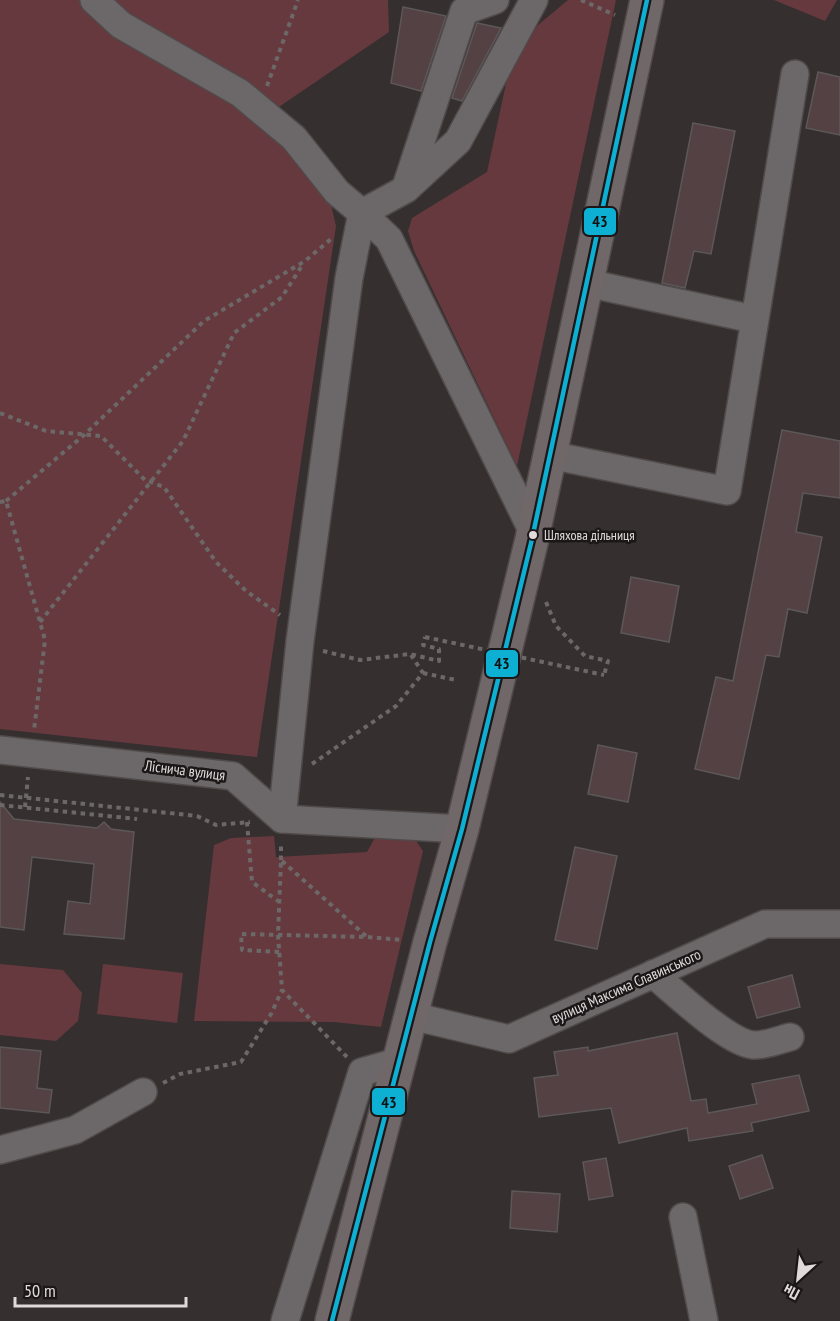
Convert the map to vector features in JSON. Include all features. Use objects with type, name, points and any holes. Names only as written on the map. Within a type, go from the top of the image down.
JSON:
[{"type":"main road","points":[[332,1321],[430,942],[462,829],[533,532],[587,283],[641,6]]},
{"type":"street","points":[[94,0],[121,25],[240,93],[294,138],[337,192],[389,239],[533,532]]},
{"type":"street","points":[[406,189],[464,11],[495,0]]},
{"type":"street","points":[[362,213],[406,189],[458,141],[534,0]]},
{"type":"street","points":[[550,454],[727,491],[753,319],[795,74]]},
{"type":"street","points":[[362,213],[349,278],[300,641],[282,819],[462,829]]},
{"type":"street","points":[[587,283],[753,319]]},
{"type":"street","name":"Ліснича вулиця","points":[[0,750],[233,776],[282,819]]},
{"type":"street","name":"вулиця Максима Славинського","points":[[412,1016],[509,1039],[765,924],[840,924]]},
{"type":"street","points":[[653,974],[722,1030],[746,1044],[756,1046],[790,1037]]},
{"type":"street","points":[[285,1321],[362,1072],[400,1061]]},
{"type":"street","points":[[0,1150],[75,1130],[143,1092]]},
{"type":"street","points":[[683,1217],[705,1321]]},
{"type":"path","points":[[259,109],[298,0]]},
{"type":"path","points":[[582,0],[641,6]]},
{"type":"path","points":[[0,502],[6,501],[84,435],[204,321],[305,261],[362,213]]},
{"type":"path","points":[[40,622],[183,441],[234,333],[282,297],[305,261]]},
{"type":"path","points":[[0,413],[46,431],[101,436],[145,480],[164,487],[216,562],[246,591],[282,616],[291,634],[300,641],[325,652],[360,660],[410,654],[439,661],[439,649],[423,645],[425,637],[604,675],[608,661],[585,656],[556,626],[546,602]]},
{"type":"path","points":[[6,501],[45,640],[31,753]]},
{"type":"path","points":[[410,654],[423,673],[456,680]]},
{"type":"path","points":[[286,769],[312,764],[396,706],[423,673]]},
{"type":"path","points":[[0,795],[196,816],[216,825]]},
{"type":"path","points":[[0,805],[137,819]]},
{"type":"path","points":[[104,815],[105,806]]},
{"type":"path","points":[[247,822],[252,882],[279,902]]},
{"type":"path","points":[[143,1092],[180,1074],[241,1062],[271,1014],[282,990],[278,935],[281,860],[367,937]]},
{"type":"path","points":[[279,952],[242,950],[242,934],[367,937],[430,942]]},
{"type":"path","points":[[282,990],[362,1072]]},
{"type":"shaded area","points":[[0,0],[388,0],[389,32],[270,113],[325,179],[336,226],[257,757],[0,729]]},
{"type":"shaded area","points":[[568,0],[616,0],[517,466],[414,251],[408,231],[412,218],[487,172],[510,65],[538,25]]},
{"type":"shaded area","points":[[774,0],[837,0],[825,21]]},
{"type":"shaded area","points":[[377,834],[414,838],[423,851],[381,1027],[334,1022],[194,1021],[214,845],[231,838],[274,836],[276,857],[367,852]]},
{"type":"shaded area","points":[[0,964],[63,970],[82,993],[78,1021],[56,1041],[0,1035]]},
{"type":"shaded area","points":[[103,964],[183,973],[177,1023],[97,1014]]},
{"type":"building","points":[[403,7],[446,16],[421,91],[391,83]]},
{"type":"building","points":[[477,23],[501,28],[462,101],[452,98]]},
{"type":"building","points":[[818,72],[840,77],[840,135],[806,128]]},
{"type":"building","points":[[693,123],[735,131],[711,254],[694,251],[685,288],[662,283]]},
{"type":"building","points":[[782,430],[840,441],[840,498],[803,493],[796,532],[822,537],[807,613],[788,609],[779,657],[766,655],[739,779],[695,769],[716,677],[733,681]]},
{"type":"building","points":[[631,577],[679,586],[669,642],[621,633]]},
{"type":"building","points":[[598,745],[637,753],[628,802],[588,794]]},
{"type":"building","points":[[0,802],[14,819],[97,828],[104,822],[111,829],[134,832],[124,939],[64,934],[68,901],[90,904],[94,864],[32,857],[24,930],[0,927]]},
{"type":"building","points":[[575,847],[617,856],[597,949],[555,940]]},
{"type":"building","points":[[792,975],[800,1007],[757,1018],[748,987]]},
{"type":"building","points":[[677,1033],[691,1101],[706,1099],[708,1113],[757,1104],[752,1084],[799,1075],[809,1111],[751,1123],[753,1131],[689,1141],[687,1128],[619,1143],[611,1108],[539,1117],[534,1078],[558,1075],[554,1052],[588,1047],[588,1051]]},
{"type":"building","points":[[0,1047],[41,1051],[37,1088],[52,1090],[49,1113],[0,1108]]},
{"type":"building","points":[[762,1155],[773,1188],[740,1199],[729,1166]]},
{"type":"building","points":[[606,1158],[613,1196],[589,1200],[583,1162]]},
{"type":"building","points":[[512,1191],[560,1194],[557,1232],[510,1228]]},
{"type":"transit line","name":"43","points":[[332,1321],[430,942],[462,829],[532,539],[647,0]]},
{"type":"place","name":"Шляхова дільниця","points":[[533,535]]}]
